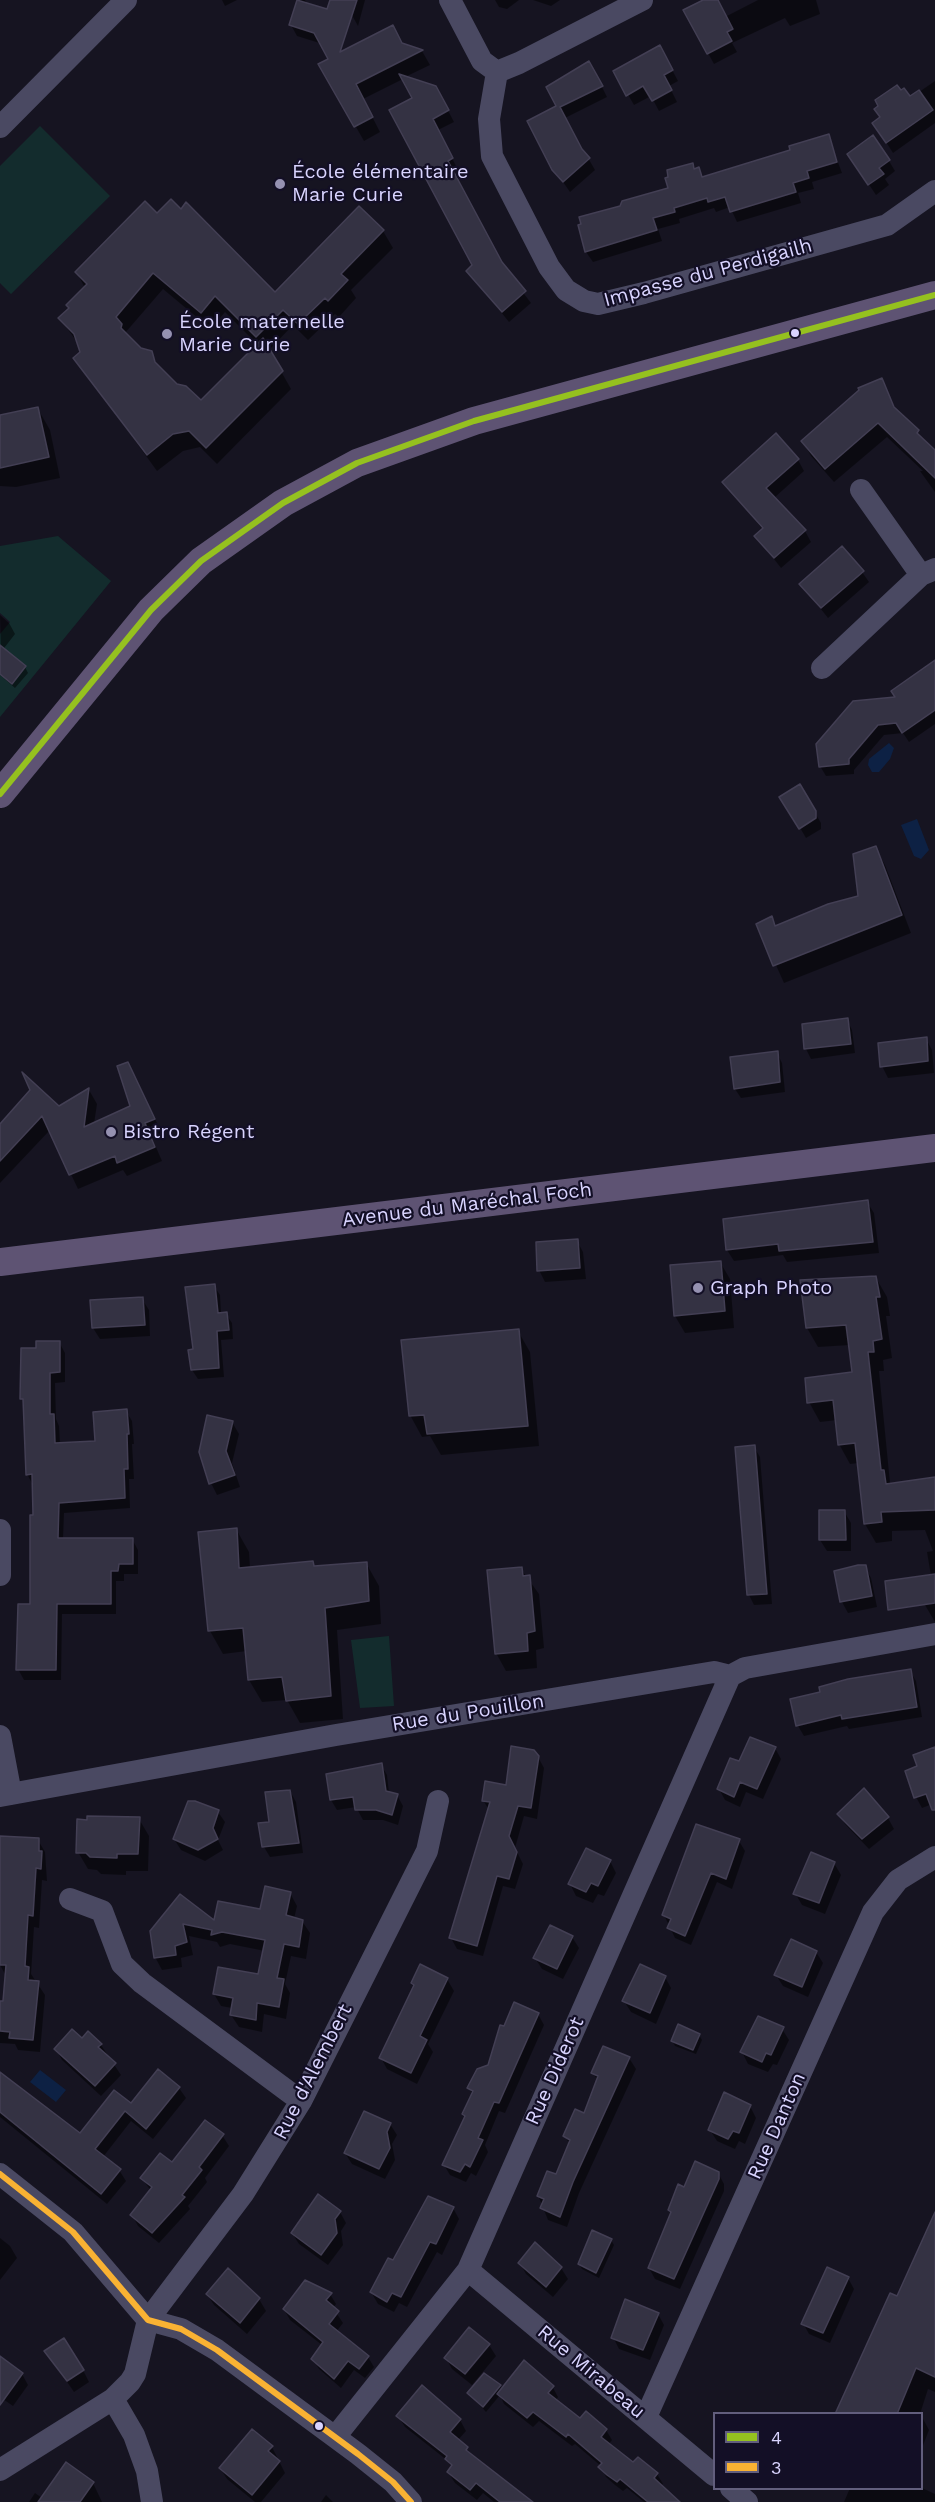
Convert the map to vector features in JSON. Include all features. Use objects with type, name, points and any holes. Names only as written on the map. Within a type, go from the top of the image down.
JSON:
[{"type":"main road","points":[[0,794],[151,610],[201,561],[283,503],[357,463],[474,421],[935,295]]},
{"type":"main road","name":"Avenue du Maréchal Foch","points":[[0,1262],[935,1148]]},
{"type":"street","points":[[0,127],[126,0]]},
{"type":"street","points":[[450,0],[482,61],[497,72],[642,0]]},
{"type":"street","name":"Impasse du Perdigailh","points":[[497,72],[489,119],[492,156],[549,267],[566,290],[584,301],[598,304],[644,293],[887,225],[935,192]]},
{"type":"street","points":[[822,668],[928,572],[861,490]]},
{"type":"street","points":[[0,1530],[0,1575]]},
{"type":"street","name":"Rue du Pouillon","points":[[6,1795],[336,1735],[714,1672],[730,1676],[745,1668],[935,1634]]},
{"type":"street","name":"Rue Diderot","points":[[335,2437],[468,2270],[730,1676]]},
{"type":"street","points":[[0,1736],[6,1795]]},
{"type":"street","name":"Rue d'Alembert","points":[[148,2320],[243,2194],[301,2101],[427,1851],[438,1801]]},
{"type":"street","name":"Rue Danton","points":[[646,2417],[873,1912],[898,1880],[935,1857]]},
{"type":"street","points":[[70,1899],[102,1911],[122,1964],[142,1983],[301,2101]]},
{"type":"street","points":[[0,2174],[72,2232],[148,2320],[197,2336],[335,2437],[393,2482],[411,2502]]},
{"type":"street","name":"Rue Mirabeau","points":[[468,2270],[713,2474]]},
{"type":"street","points":[[0,2470],[113,2399],[135,2374],[148,2320]]},
{"type":"street","points":[[113,2399],[137,2444],[147,2471],[152,2502]]},
{"type":"street","points":[[733,2490],[747,2502]]},
{"type":"green space","points":[[40,126],[110,196],[11,294],[0,283],[0,166]]},
{"type":"green space","points":[[58,536],[111,581],[0,717],[0,674],[12,683],[0,664],[0,634],[10,622],[0,613],[0,546]]},
{"type":"green space","points":[[389,1636],[394,1706],[360,1708],[351,1640]]},
{"type":"water","points":[[889,743],[894,748],[890,759],[879,772],[872,772],[868,765],[869,759]]},
{"type":"water","points":[[917,819],[929,850],[921,859],[914,856],[901,825]]},
{"type":"water","points":[[40,2070],[66,2090],[56,2102],[30,2082]]},
{"type":"building","points":[[297,0],[327,9],[330,0],[357,0],[340,52],[393,25],[402,43],[423,50],[356,84],[373,117],[354,127],[318,64],[328,59],[314,33],[289,25]]},
{"type":"building","points":[[703,0],[718,0],[733,29],[727,32],[732,41],[707,54],[683,10]]},
{"type":"building","points":[[660,45],[673,70],[664,75],[672,90],[652,101],[643,86],[626,96],[613,71]]},
{"type":"building","points":[[589,61],[603,86],[560,107],[582,149],[590,158],[563,182],[552,170],[527,121],[556,106],[546,87]]},
{"type":"building","points":[[399,74],[436,86],[449,110],[433,119],[453,158],[448,161],[502,262],[526,291],[502,312],[466,271],[472,265],[389,110],[412,98]]},
{"type":"building","points":[[897,85],[901,90],[904,88],[910,96],[919,90],[933,110],[886,143],[872,123],[880,117],[874,109],[878,106],[875,100]]},
{"type":"building","points":[[829,134],[837,162],[807,171],[809,178],[793,183],[796,192],[730,212],[725,197],[708,202],[707,198],[674,208],[675,212],[653,218],[657,230],[585,252],[578,225],[581,224],[579,217],[620,206],[622,201],[668,188],[665,178],[668,177],[667,170],[693,163],[694,169],[699,167],[702,177],[790,150],[789,146]]},
{"type":"building","points":[[873,135],[890,160],[879,168],[884,174],[868,185],[847,154]]},
{"type":"building","points":[[171,199],[181,209],[186,202],[275,292],[359,206],[384,230],[341,274],[348,280],[328,301],[325,298],[298,324],[283,310],[256,337],[215,296],[201,313],[153,273],[116,317],[122,324],[121,328],[141,348],[152,351],[155,362],[177,384],[186,386],[201,400],[263,338],[283,371],[206,448],[189,431],[173,434],[147,455],[73,358],[80,352],[74,334],[58,318],[69,308],[66,305],[87,284],[75,272],[145,201],[157,213]]},
{"type":"building","points":[[882,378],[894,407],[919,430],[917,433],[935,450],[935,478],[878,423],[825,469],[801,441],[859,390],[858,388]]},
{"type":"building","points":[[38,407],[49,457],[0,468],[0,415]]},
{"type":"building","points":[[776,433],[799,459],[766,488],[806,530],[774,558],[754,536],[763,528],[722,482]]},
{"type":"building","points":[[842,546],[864,571],[821,608],[799,584]]},
{"type":"building","points":[[0,645],[26,666],[12,684],[0,674]]},
{"type":"building","points":[[935,660],[935,710],[902,733],[896,723],[878,725],[849,759],[849,764],[819,767],[816,744],[853,701],[895,697],[891,691]]},
{"type":"building","points":[[800,784],[816,811],[816,818],[799,829],[779,797]]},
{"type":"building","points":[[876,846],[902,915],[773,966],[756,924],[772,916],[775,926],[828,904],[858,896],[853,854]]},
{"type":"building","points":[[848,1018],[851,1044],[804,1049],[802,1024]]},
{"type":"building","points":[[927,1037],[928,1061],[880,1067],[878,1043]]},
{"type":"building","points":[[778,1051],[780,1082],[734,1089],[730,1057]]},
{"type":"building","points":[[128,1062],[155,1119],[145,1123],[155,1147],[117,1163],[115,1156],[69,1175],[42,1116],[0,1161],[0,1124],[30,1090],[22,1072],[59,1106],[89,1088],[84,1127],[130,1106],[117,1066]]},
{"type":"building","points":[[868,1200],[873,1242],[779,1251],[778,1244],[726,1250],[723,1219]]},
{"type":"building","points":[[578,1239],[580,1268],[537,1271],[536,1242]]},
{"type":"building","name":"Graph Photo","points":[[721,1261],[725,1311],[674,1316],[670,1265]]},
{"type":"building","points":[[876,1276],[880,1297],[876,1297],[882,1339],[873,1341],[874,1352],[868,1352],[881,1470],[884,1470],[886,1484],[935,1477],[935,1510],[881,1512],[882,1522],[864,1524],[855,1443],[838,1445],[833,1400],[807,1403],[805,1378],[852,1372],[846,1325],[806,1328],[800,1280]]},
{"type":"building","points":[[215,1284],[218,1313],[227,1312],[229,1330],[217,1331],[219,1368],[191,1370],[188,1350],[193,1349],[185,1287]]},
{"type":"building","points":[[143,1297],[145,1325],[92,1328],[90,1300]]},
{"type":"building","points":[[519,1329],[528,1426],[427,1434],[424,1415],[409,1416],[401,1340]]},
{"type":"building","points":[[36,1341],[60,1341],[60,1372],[50,1373],[50,1414],[54,1414],[55,1443],[95,1441],[93,1412],[127,1409],[129,1434],[127,1434],[128,1469],[124,1469],[125,1498],[59,1503],[58,1538],[133,1538],[133,1564],[119,1564],[118,1571],[111,1571],[111,1604],[57,1604],[56,1670],[16,1670],[18,1604],[30,1604],[30,1515],[33,1515],[32,1474],[26,1475],[23,1399],[20,1399],[21,1348],[36,1348]]},
{"type":"building","points":[[207,1415],[233,1421],[226,1451],[235,1475],[209,1484],[199,1452]]},
{"type":"building","points":[[755,1445],[767,1594],[747,1595],[735,1447]]},
{"type":"building","points":[[819,1510],[845,1510],[846,1540],[819,1540]]},
{"type":"building","points":[[237,1528],[239,1568],[313,1561],[314,1566],[367,1562],[369,1601],[325,1608],[331,1696],[286,1701],[282,1677],[248,1680],[243,1628],[208,1631],[198,1532]]},
{"type":"building","points":[[866,1565],[872,1596],[840,1602],[834,1571]]},
{"type":"building","points":[[522,1567],[523,1576],[530,1575],[535,1631],[527,1633],[528,1651],[495,1654],[487,1570]]},
{"type":"building","points":[[935,1574],[935,1603],[888,1610],[885,1581]]},
{"type":"building","points":[[911,1669],[917,1707],[842,1719],[841,1715],[796,1726],[790,1699],[820,1692],[819,1687],[848,1679]]},
{"type":"building","points":[[750,1737],[776,1747],[757,1789],[740,1782],[734,1797],[717,1789],[730,1758],[739,1761]]},
{"type":"building","points":[[511,1746],[534,1750],[539,1756],[531,1808],[518,1806],[509,1836],[517,1852],[509,1879],[497,1876],[477,1946],[449,1938],[490,1802],[482,1801],[485,1781],[506,1785]]},
{"type":"building","points":[[935,1747],[935,1810],[932,1810],[926,1794],[914,1798],[905,1771],[917,1766],[913,1755]]},
{"type":"building","points":[[382,1763],[386,1791],[398,1794],[392,1815],[376,1810],[355,1810],[353,1797],[330,1800],[326,1774]]},
{"type":"building","points":[[864,1788],[889,1817],[862,1839],[837,1814]]},
{"type":"building","points":[[290,1790],[299,1843],[262,1847],[258,1823],[269,1822],[265,1792]]},
{"type":"building","points":[[188,1801],[195,1801],[219,1810],[213,1828],[218,1839],[198,1850],[173,1839]]},
{"type":"building","points":[[87,1816],[140,1817],[138,1854],[117,1854],[117,1858],[90,1857],[86,1853],[76,1853],[77,1819],[87,1820]]},
{"type":"building","points":[[696,1824],[740,1839],[726,1879],[711,1873],[685,1936],[667,1928],[671,1919],[662,1915]]},
{"type":"building","points":[[0,1836],[39,1838],[39,1851],[42,1851],[41,1869],[36,1868],[33,1916],[28,1915],[25,1966],[29,1967],[28,1980],[39,1981],[33,2040],[9,2038],[10,2032],[0,2031],[0,2001],[3,2001],[6,1965],[0,1965]]},
{"type":"building","points":[[586,1848],[611,1860],[598,1886],[591,1883],[586,1892],[568,1884]]},
{"type":"building","points":[[811,1852],[835,1862],[819,1903],[793,1894]]},
{"type":"building","points":[[265,1886],[291,1892],[286,1915],[303,1920],[299,1947],[284,1944],[277,1978],[284,1979],[279,2007],[257,2003],[256,2020],[230,2015],[233,1998],[213,1994],[218,1967],[258,1974],[265,1940],[222,1932],[211,1935],[212,1930],[183,1924],[187,1942],[175,1946],[176,1955],[154,1958],[150,1931],[180,1894],[214,1920],[218,1901],[260,1909]]},
{"type":"building","points":[[550,1925],[573,1936],[557,1969],[533,1958]]},
{"type":"building","points":[[791,1939],[817,1951],[802,1987],[774,1975]]},
{"type":"building","points":[[420,1964],[448,1978],[420,2036],[427,2040],[411,2073],[379,2058],[414,1985],[411,1983]]},
{"type":"building","points":[[640,1964],[666,1976],[650,2013],[622,2001]]},
{"type":"building","points":[[514,2002],[539,2013],[499,2103],[494,2102],[478,2138],[483,2140],[470,2167],[465,2164],[460,2172],[442,2165],[465,2116],[462,2114],[473,2091],[467,2088],[477,2069],[488,2065],[500,2025],[504,2026]]},
{"type":"building","points":[[758,2016],[784,2027],[771,2055],[766,2053],[762,2062],[740,2052]]},
{"type":"building","points":[[678,2024],[700,2034],[693,2050],[671,2041]]},
{"type":"building","points":[[72,2029],[82,2038],[88,2031],[102,2044],[98,2047],[116,2063],[95,2086],[54,2049]]},
{"type":"building","points":[[603,2046],[630,2057],[573,2182],[560,2217],[540,2208],[544,2199],[537,2196],[547,2171],[556,2174],[570,2140],[563,2136],[575,2109],[584,2113],[598,2076],[591,2073]]},
{"type":"building","points":[[158,2069],[180,2087],[146,2129],[125,2111],[95,2149],[121,2169],[101,2194],[0,2112],[0,2072],[80,2133],[114,2090],[131,2103]]},
{"type":"building","points":[[724,2092],[751,2105],[739,2133],[733,2131],[728,2139],[708,2130]]},
{"type":"building","points":[[364,2111],[391,2123],[387,2132],[390,2148],[379,2169],[344,2153]]},
{"type":"building","points":[[205,2120],[224,2134],[199,2167],[202,2170],[182,2195],[185,2197],[152,2233],[130,2215],[152,2187],[140,2178],[160,2153],[172,2162]]},
{"type":"building","points":[[695,2161],[719,2172],[719,2179],[674,2279],[648,2268],[671,2212],[668,2210],[678,2184],[684,2187]]},
{"type":"building","points":[[318,2194],[341,2211],[335,2219],[337,2233],[321,2255],[291,2233]]},
{"type":"building","points":[[428,2196],[454,2207],[436,2244],[430,2242],[401,2297],[392,2293],[387,2302],[370,2292],[388,2258],[393,2260]]},
{"type":"building","points":[[935,2212],[935,2377],[916,2368],[898,2412],[836,2412],[890,2293],[897,2296]]},
{"type":"building","points":[[592,2230],[612,2239],[596,2273],[578,2264]]},
{"type":"building","points":[[535,2242],[562,2267],[546,2287],[518,2263]]},
{"type":"building","points":[[827,2267],[849,2277],[823,2333],[801,2324]]},
{"type":"building","points":[[228,2268],[260,2298],[240,2323],[206,2294]]},
{"type":"building","points":[[305,2280],[332,2293],[326,2300],[339,2311],[329,2324],[369,2356],[359,2369],[348,2361],[334,2379],[311,2359],[323,2342],[283,2309]]},
{"type":"building","points":[[625,2299],[659,2313],[643,2350],[611,2338]]},
{"type":"building","points":[[469,2327],[490,2344],[465,2374],[444,2358]]},
{"type":"building","points":[[64,2338],[84,2370],[67,2381],[44,2351]]},
{"type":"building","points":[[0,2356],[23,2373],[0,2405]]},
{"type":"building","points":[[524,2360],[554,2386],[548,2393],[580,2418],[586,2411],[607,2429],[601,2437],[633,2462],[638,2457],[658,2473],[654,2478],[680,2502],[648,2502],[620,2479],[617,2482],[607,2475],[598,2467],[602,2463],[568,2434],[566,2437],[533,2412],[527,2418],[497,2394]]},
{"type":"building","points":[[484,2373],[501,2385],[483,2407],[467,2393]]},
{"type":"building","points":[[422,2385],[461,2419],[450,2432],[468,2447],[466,2450],[533,2502],[500,2502],[476,2483],[470,2490],[447,2472],[452,2465],[445,2459],[447,2456],[396,2416]]},
{"type":"building","points":[[252,2429],[273,2446],[268,2451],[280,2461],[252,2495],[219,2468]]},
{"type":"building","points":[[66,2462],[94,2482],[80,2502],[38,2502]]},
{"type":"transit line","name":"4","points":[[0,794],[151,610],[201,561],[283,503],[357,463],[474,421],[935,295]]},
{"type":"transit line","name":"3","points":[[0,2174],[73,2232],[148,2320],[181,2329],[217,2350],[358,2454],[393,2482],[411,2502]]},
{"type":"place","name":"École élémentaire Marie Curie","points":[[280,184]]},
{"type":"place","name":"École maternelle Marie Curie","points":[[167,334]]},
{"type":"place","name":"Bistro Régent","points":[[111,1132]]},
{"type":"place","name":"Graph Photo","points":[[698,1288]]}]
